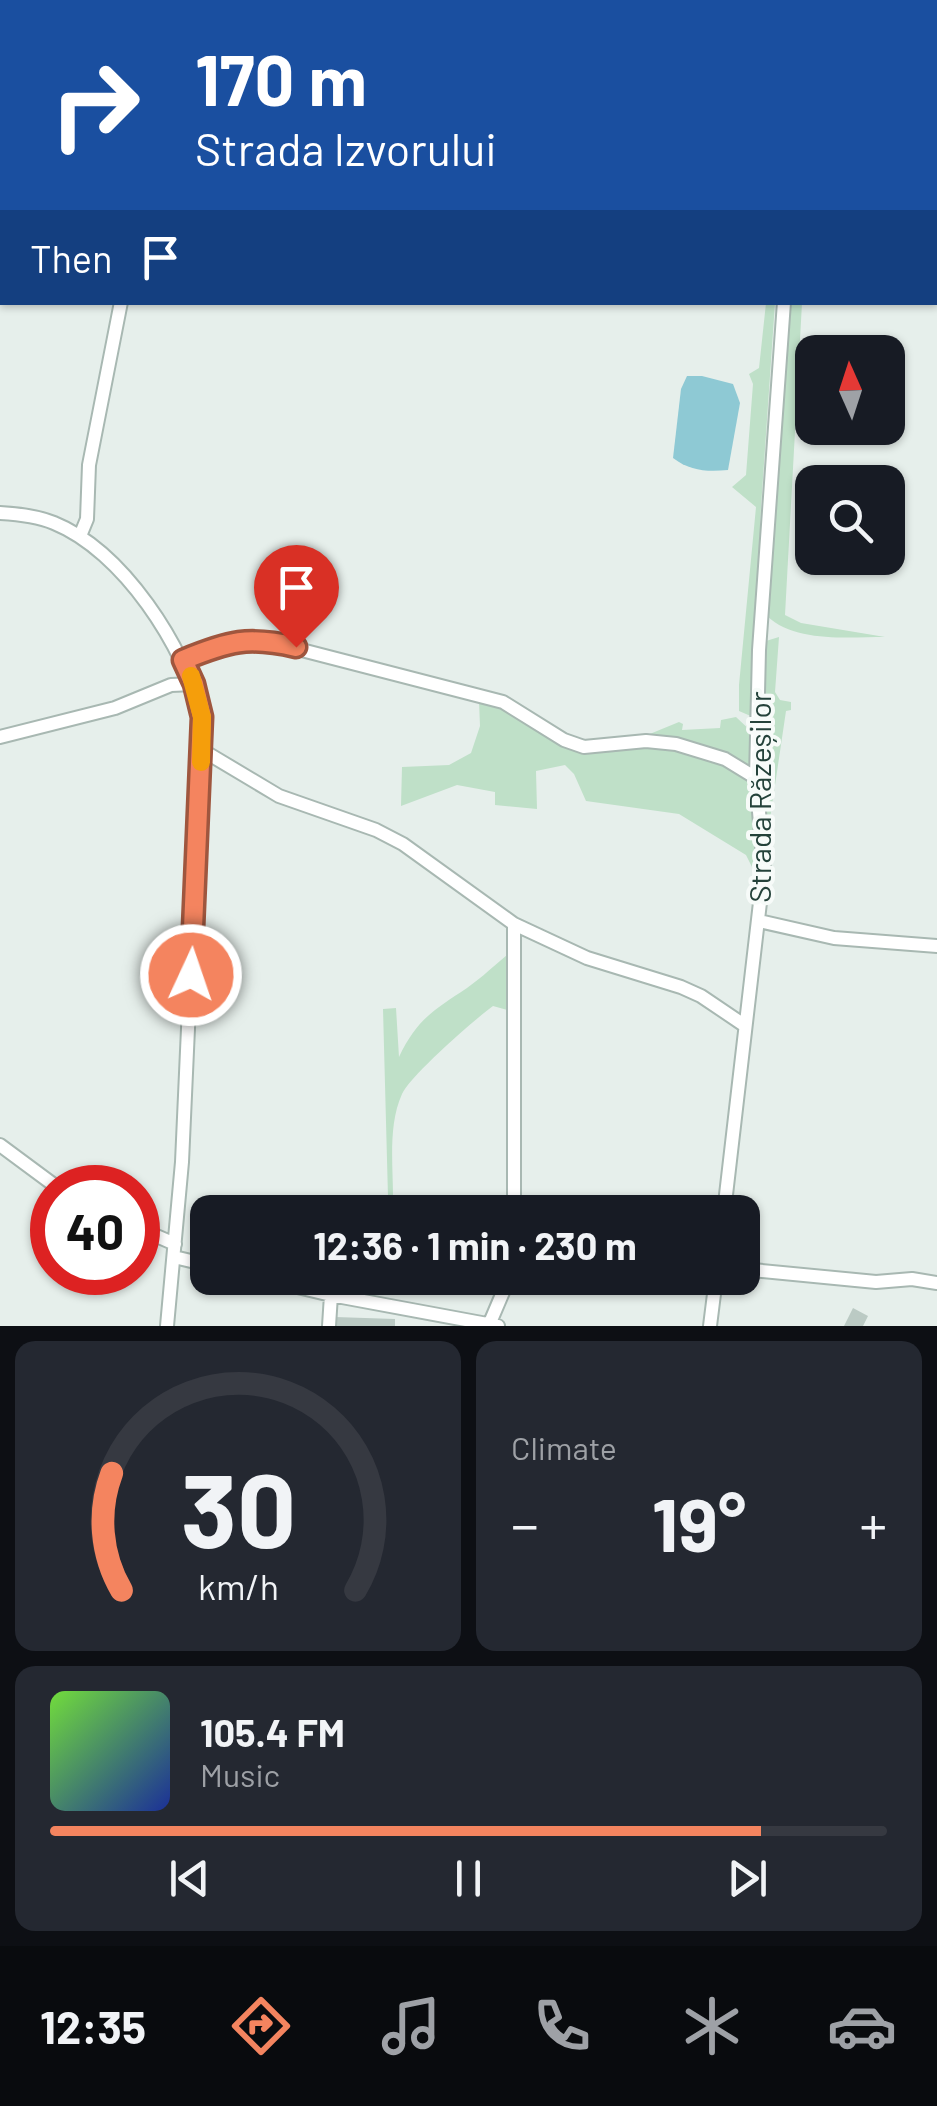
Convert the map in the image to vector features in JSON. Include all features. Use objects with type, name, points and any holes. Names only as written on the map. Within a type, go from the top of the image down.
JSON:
[{"type":"street","points":[[80,536],[88,519],[89,465],[120,305]]},
{"type":"street","name":"Strada Răzeșilor","points":[[726,1195],[764,868],[756,778],[769,499],[784,305]]},
{"type":"street","points":[[0,513],[53,522],[80,536],[129,582],[183,660],[202,717],[167,1326]]},
{"type":"street","points":[[183,660],[232,642],[259,638],[503,702],[564,740],[584,747],[646,741],[676,744],[725,760],[756,778]]},
{"type":"street","points":[[0,736],[115,708],[171,685],[194,684]]},
{"type":"street","points":[[202,750],[279,796],[376,830],[403,844],[514,924],[586,958],[681,987],[744,1026]]},
{"type":"street","points":[[759,921],[834,938],[937,946]]},
{"type":"street","points":[[514,924],[514,1195]]},
{"type":"street","points":[[0,1145],[30,1167]]},
{"type":"street","points":[[160,1241],[190,1257]]},
{"type":"street","points":[[760,1272],[937,1283]]},
{"type":"street","points":[[329,1326],[331,1295],[498,1326]]},
{"type":"street","points":[[489,1325],[502,1295]]},
{"type":"street","points":[[710,1326],[714,1295]]},
{"type":"green space","points":[[766,305],[775,305],[761,507],[753,717],[739,711],[739,685],[756,507],[732,487],[746,475],[753,384],[749,374],[759,368]]},
{"type":"green space","points":[[791,305],[802,305],[800,335],[795,335],[795,431],[785,615],[801,623],[885,637],[807,635],[767,616]]},
{"type":"green space","points":[[779,637],[775,692],[780,700],[791,702],[791,710],[786,711],[770,819],[771,849],[759,770],[763,646]]},
{"type":"green space","points":[[479,701],[513,711],[559,742],[673,748],[724,763],[752,784],[757,877],[746,855],[679,814],[586,801],[574,774],[565,765],[536,771],[537,809],[495,805],[495,792],[457,785],[401,806],[402,767],[449,765],[471,753],[480,726]]},
{"type":"green space","points":[[736,717],[753,733],[752,770],[640,738],[679,722],[683,724],[682,730],[720,728],[721,720]]},
{"type":"green space","points":[[512,951],[511,1011],[493,1006],[430,1062],[402,1094],[393,1132],[393,1195],[388,1195],[383,1009],[396,1008],[399,1057],[427,1016]]},
{"type":"water","points":[[687,376],[733,384],[740,403],[728,470],[699,470],[673,458],[681,389]]},
{"type":"building","points":[[853,1308],[868,1316],[863,1326],[844,1326]]},
{"type":"building","points":[[335,1317],[395,1319],[395,1326],[334,1326]]},
{"type":"slow traffic","points":[[191,676],[202,717],[201,762]]},
{"type":"route","points":[[191,975],[202,717],[183,660],[232,642],[259,638],[296,647]]}]
